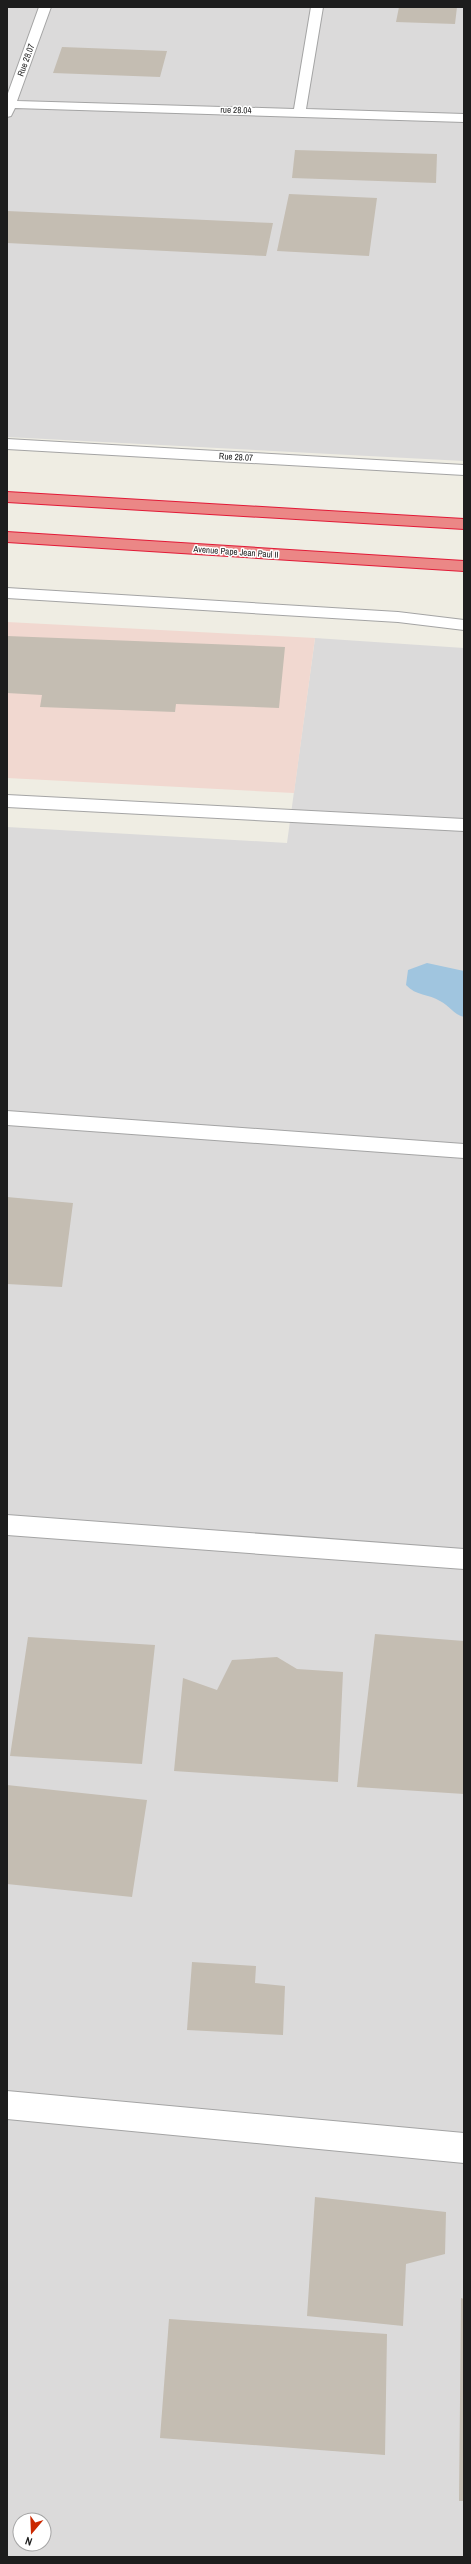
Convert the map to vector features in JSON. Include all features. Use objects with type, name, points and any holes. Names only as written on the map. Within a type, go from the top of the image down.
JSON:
[{"type":"highway","points":[[7,497],[464,524]]},
{"type":"highway","name":"Avenue Pape Jean Paul II","points":[[7,537],[464,566]]},
{"type":"street","name":"Rue 28.07","points":[[8,107],[46,7]]},
{"type":"street","points":[[300,111],[317,7]]},
{"type":"street","name":"rue 28.04","points":[[8,107],[300,111],[464,118]]},
{"type":"street","name":"Rue 28.07","points":[[7,444],[464,470]]},
{"type":"street","points":[[7,593],[398,617],[464,625]]},
{"type":"street","points":[[7,801],[279,817],[464,825]]},
{"type":"street","points":[[7,1118],[464,1151]]},
{"type":"street","points":[[7,1525],[220,1543],[464,1559]]},
{"type":"street","points":[[7,2106],[464,2148]]},
{"type":"shaded area","points":[[7,7],[464,7],[464,461],[7,437]]},
{"type":"shaded area","points":[[7,622],[315,638],[294,793],[7,778]]},
{"type":"shaded area","points":[[315,638],[464,648],[464,2557],[7,2557],[7,827],[287,843]]},
{"type":"water","points":[[427,963],[464,971],[464,1017],[457,1014],[440,1001],[418,993],[406,985],[408,970]]},
{"type":"building","points":[[399,7],[457,7],[455,24],[396,22]]},
{"type":"building","points":[[62,47],[167,51],[160,77],[53,73]]},
{"type":"building","points":[[295,150],[437,154],[436,183],[292,178]]},
{"type":"building","points":[[289,194],[377,198],[369,256],[277,251]]},
{"type":"building","points":[[7,211],[273,223],[266,256],[7,243]]},
{"type":"building","points":[[7,636],[285,647],[279,708],[176,704],[175,712],[40,707],[42,695],[7,693]]},
{"type":"building","points":[[7,1197],[73,1203],[62,1287],[7,1284]]},
{"type":"building","points":[[375,1634],[464,1641],[464,1794],[357,1787]]},
{"type":"building","points":[[28,1637],[155,1645],[142,1764],[10,1756]]},
{"type":"building","points":[[277,1657],[297,1669],[343,1672],[338,1782],[174,1771],[183,1678],[217,1690],[232,1660]]},
{"type":"building","points":[[7,1785],[147,1800],[132,1897],[7,1884]]},
{"type":"building","points":[[192,1962],[256,1966],[255,1983],[285,1986],[283,2035],[187,2030]]},
{"type":"building","points":[[315,2197],[446,2212],[445,2254],[406,2264],[403,2326],[307,2316]]},
{"type":"building","points":[[461,2298],[464,2299],[464,2501],[459,2501]]},
{"type":"building","points":[[169,2319],[387,2334],[385,2455],[160,2438]]}]
